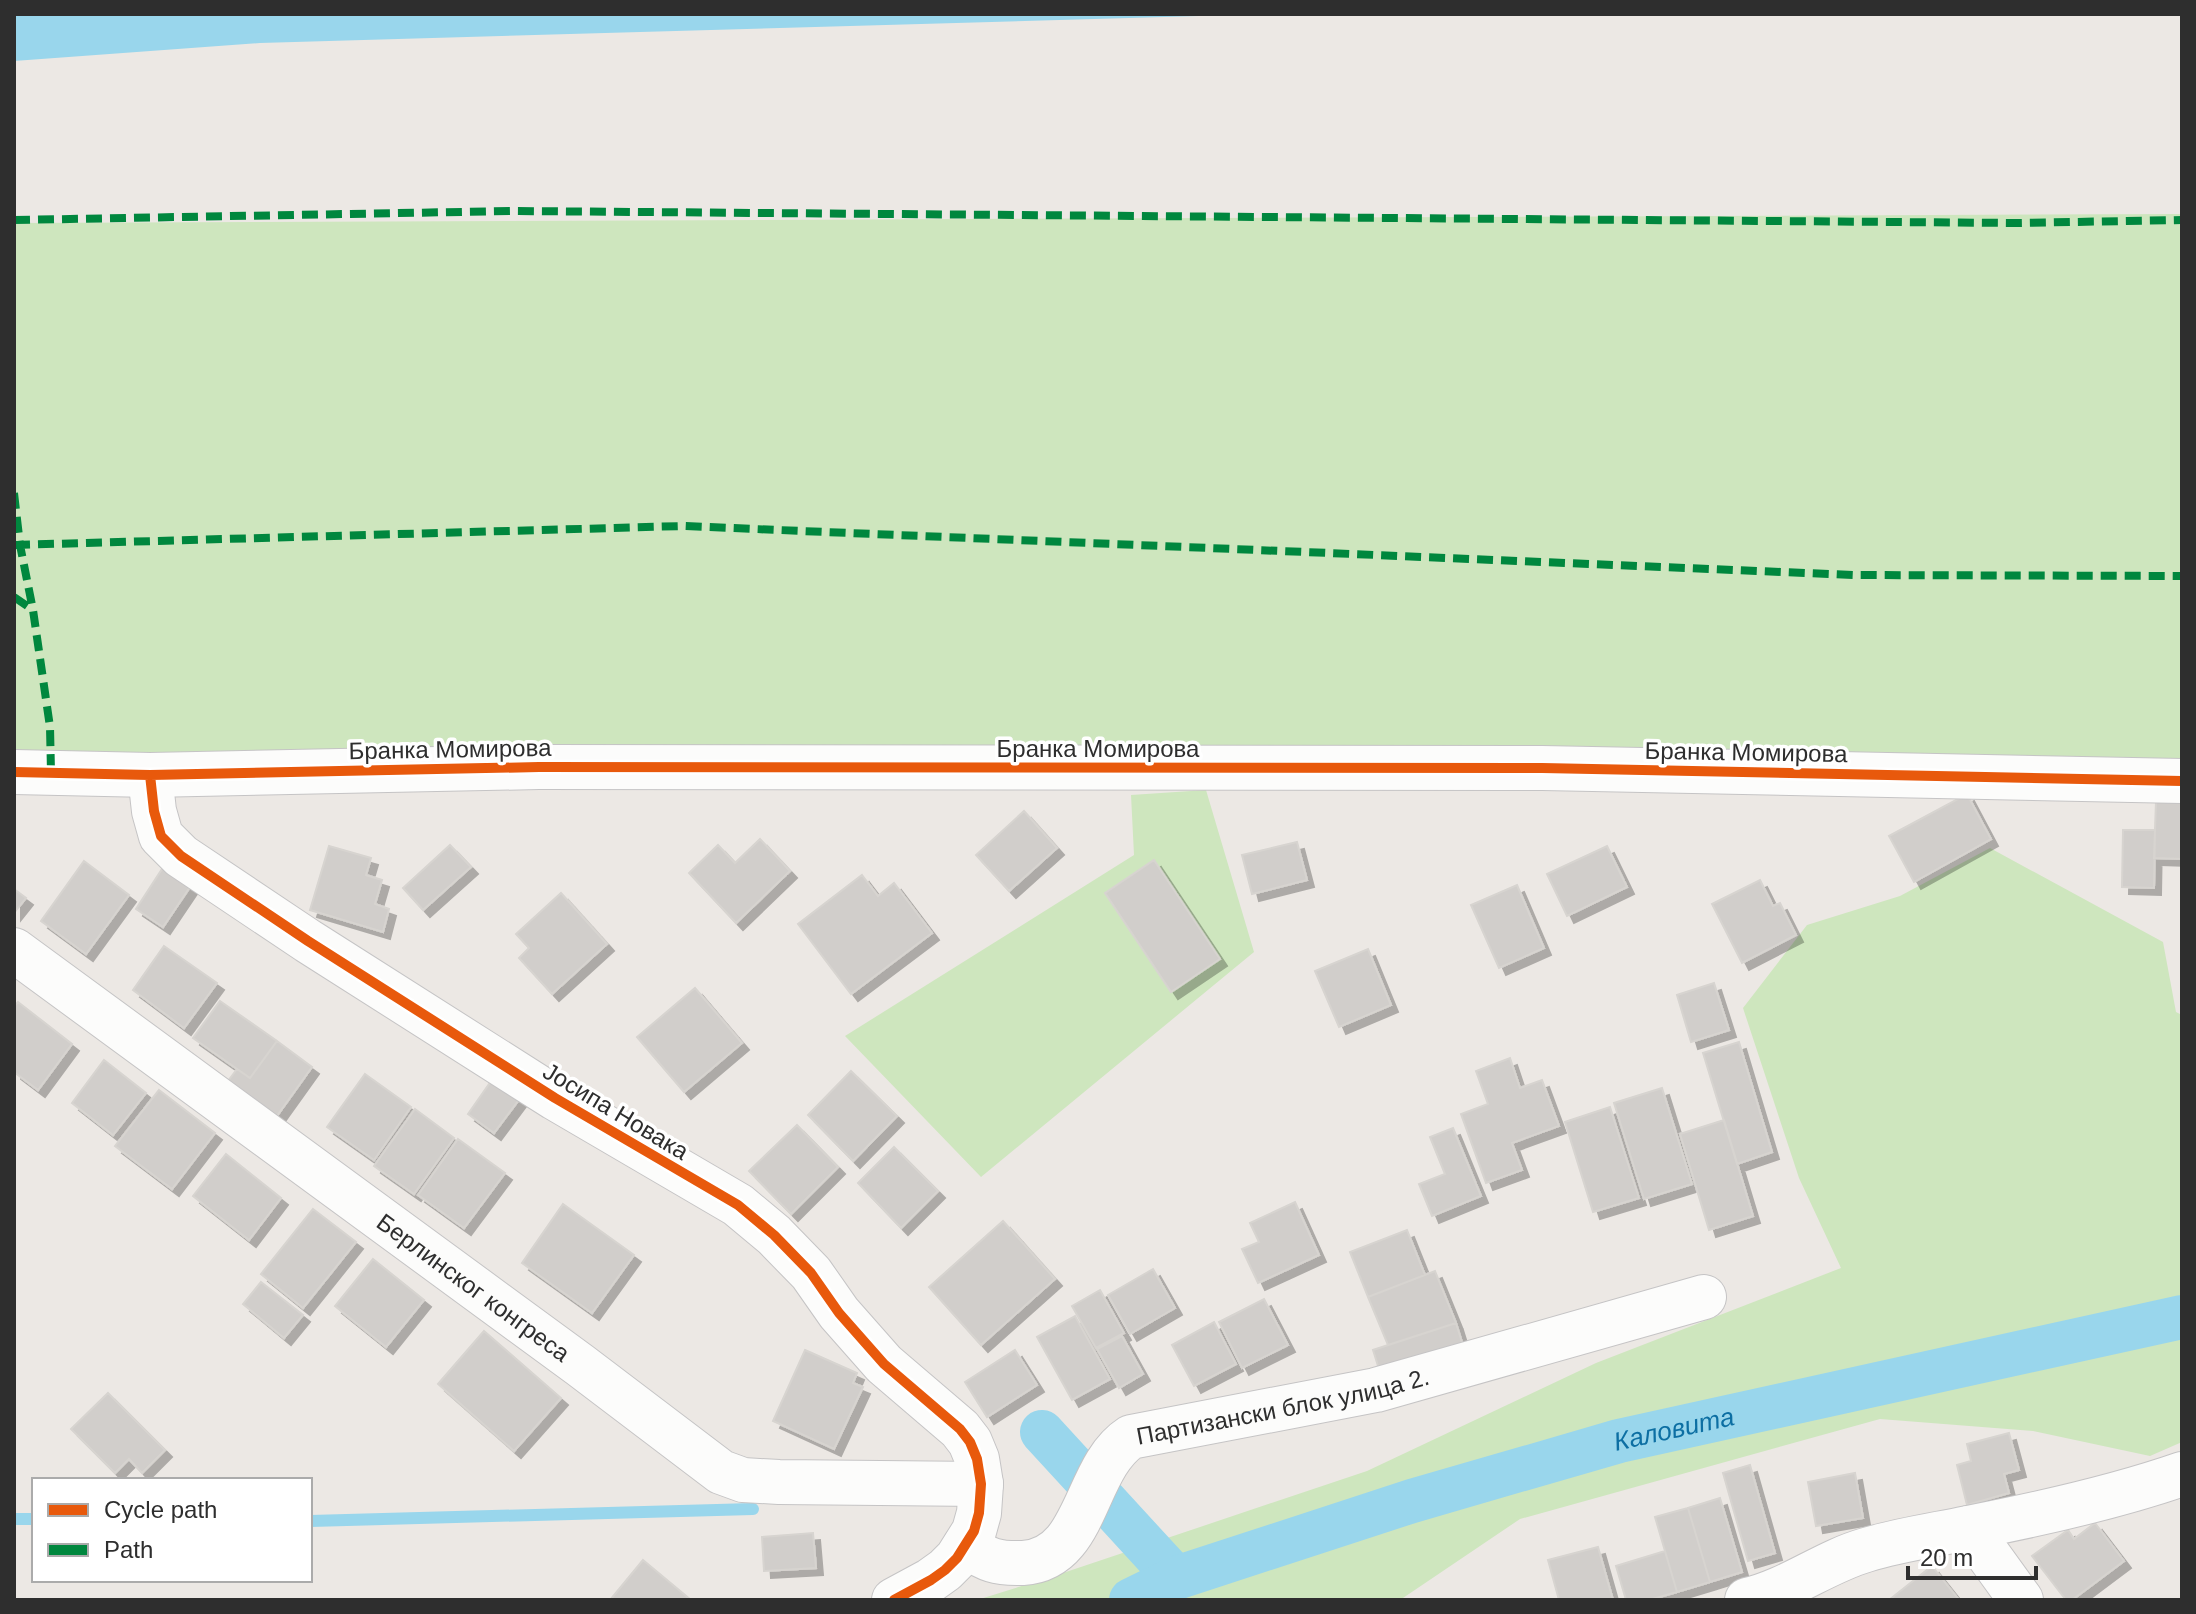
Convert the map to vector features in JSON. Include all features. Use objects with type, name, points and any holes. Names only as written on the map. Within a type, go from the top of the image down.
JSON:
[{"type":"street","name":"Бранка Момирова","points":[[14,772],[150,775],[539,767],[1542,768],[2182,781]]},
{"type":"street","name":"Јосипа Новака","points":[[150,775],[154,811],[161,836],[181,856],[555,1098],[738,1205],[774,1235],[811,1273],[839,1313],[884,1364],[960,1429],[970,1442],[977,1459],[981,1484],[979,1513],[974,1531],[965,1546]]},
{"type":"street","name":"Берлинског конгреса","points":[[14,950],[721,1472],[743,1480],[779,1482],[981,1484]]},
{"type":"street","name":"Партизански блок улица 2.","points":[[965,1546],[993,1562],[1003,1564],[1040,1561],[1062,1546],[1082,1513],[1101,1471],[1122,1443],[1135,1436],[1376,1390],[1704,1297]]},
{"type":"street","points":[[1747,1600],[1792,1585],[1830,1564],[1867,1549],[2137,1489],[2182,1474]]},
{"type":"street","points":[[1969,1528],[2021,1600]]},
{"type":"street","points":[[894,1600],[945,1570],[965,1546]]},
{"type":"green space","points":[[2182,214],[2182,767],[14,775],[14,223]]},
{"type":"green space","points":[[1206,790],[1254,952],[981,1177],[845,1036],[1134,855],[1131,795]]},
{"type":"green space","points":[[1990,848],[2163,942],[2176,1012],[2182,1015],[2182,1442],[2150,1456],[2033,1431],[1880,1419],[1520,1519],[1400,1600],[977,1600],[1367,1471],[1596,1363],[1841,1268],[1799,1178],[1743,1008],[1807,925],[1900,896]]},
{"type":"water","points":[[14,14],[1268,14],[260,43],[14,61]]},
{"type":"building","points":[[1967,794],[1991,839],[1914,882],[1889,836]]},
{"type":"building","points":[[2156,801],[2182,802],[2182,859],[2154,858]]},
{"type":"building","points":[[1024,811],[1057,848],[1009,891],[976,855]]},
{"type":"building","points":[[2123,830],[2155,830],[2154,888],[2122,887]]},
{"type":"building","points":[[760,839],[790,871],[736,923],[689,873],[718,845],[735,863]]},
{"type":"building","points":[[1297,842],[1307,880],[1252,894],[1242,855]]},
{"type":"building","points":[[450,845],[471,867],[423,910],[403,888]]},
{"type":"building","points":[[329,846],[371,858],[366,875],[382,880],[375,904],[389,909],[383,932],[310,910]]},
{"type":"building","points":[[1607,846],[1627,887],[1567,916],[1547,874]]},
{"type":"building","points":[[1154,860],[1220,959],[1171,992],[1105,893]]},
{"type":"building","points":[[84,861],[129,895],[86,954],[41,921]]},
{"type":"building","points":[[164,866],[192,884],[163,927],[136,909]]},
{"type":"building","points":[[862,875],[878,896],[894,883],[932,933],[851,994],[798,924]]},
{"type":"building","points":[[1760,880],[1773,906],[1780,903],[1796,935],[1742,963],[1712,904]]},
{"type":"building","points":[[1517,885],[1544,948],[1499,968],[1471,905]]},
{"type":"building","points":[[14,889],[26,898],[14,913]]},
{"type":"building","points":[[561,893],[607,944],[552,994],[519,958],[529,948],[516,934]]},
{"type":"building","points":[[164,946],[217,983],[184,1028],[133,990]]},
{"type":"building","points":[[1368,949],[1391,1005],[1339,1027],[1315,971]]},
{"type":"building","points":[[1714,983],[1729,1030],[1691,1042],[1677,995]]},
{"type":"building","points":[[695,988],[742,1043],[684,1092],[637,1037]]},
{"type":"building","points":[[220,1001],[277,1041],[250,1078],[193,1038]]},
{"type":"building","points":[[18,1002],[72,1044],[38,1090],[14,1072],[14,1007]]},
{"type":"building","points":[[277,1041],[312,1067],[274,1120],[225,1085],[237,1069],[250,1078]]},
{"type":"building","points":[[1739,1042],[1772,1152],[1737,1164],[1703,1053]]},
{"type":"building","points":[[1510,1058],[1520,1088],[1542,1080],[1559,1126],[1512,1143],[1522,1170],[1486,1183],[1461,1114],[1488,1104],[1476,1071]]},
{"type":"building","points":[[104,1060],[146,1093],[113,1135],[72,1103]]},
{"type":"building","points":[[851,1071],[897,1116],[853,1161],[808,1115]]},
{"type":"building","points":[[365,1074],[411,1107],[374,1160],[327,1127]]},
{"type":"building","points":[[494,1077],[521,1097],[494,1133],[468,1114]]},
{"type":"building","points":[[1662,1088],[1692,1184],[1644,1199],[1614,1103]]},
{"type":"building","points":[[159,1090],[215,1133],[172,1189],[115,1146]]},
{"type":"building","points":[[1610,1107],[1639,1198],[1593,1212],[1565,1122]]},
{"type":"building","points":[[415,1109],[454,1138],[414,1194],[374,1166]]},
{"type":"building","points":[[1724,1120],[1753,1216],[1709,1230],[1680,1134]]},
{"type":"building","points":[[797,1125],[838,1167],[791,1214],[749,1171]]},
{"type":"building","points":[[1453,1128],[1481,1196],[1432,1216],[1419,1184],[1445,1174],[1430,1137]]},
{"type":"building","points":[[458,1139],[505,1173],[464,1228],[418,1195]]},
{"type":"building","points":[[894,1147],[938,1191],[901,1228],[858,1183]]},
{"type":"building","points":[[226,1154],[281,1198],[249,1240],[193,1196]]},
{"type":"building","points":[[1295,1202],[1319,1255],[1258,1283],[1242,1249],[1259,1242],[1250,1223]]},
{"type":"building","points":[[563,1204],[634,1255],[592,1313],[522,1263]]},
{"type":"building","points":[[313,1209],[356,1242],[303,1308],[261,1274]]},
{"type":"building","points":[[1003,1221],[1055,1279],[981,1345],[929,1287]]},
{"type":"building","points":[[1407,1230],[1425,1275],[1368,1297],[1350,1252]]},
{"type":"building","points":[[373,1259],[424,1300],[386,1347],[335,1306]]},
{"type":"building","points":[[1153,1269],[1175,1308],[1130,1334],[1108,1295]]},
{"type":"building","points":[[1435,1271],[1456,1323],[1388,1345],[1368,1297]]},
{"type":"building","points":[[261,1282],[303,1315],[284,1338],[243,1304]]},
{"type":"building","points":[[1100,1290],[1124,1333],[1096,1348],[1072,1306]]},
{"type":"building","points":[[1264,1299],[1288,1345],[1242,1368],[1219,1322]]},
{"type":"building","points":[[1075,1316],[1110,1379],[1072,1400],[1037,1337]]},
{"type":"building","points":[[1214,1322],[1236,1364],[1194,1386],[1172,1345]]},
{"type":"building","points":[[1456,1323],[1466,1355],[1383,1382],[1373,1350]]},
{"type":"building","points":[[484,1331],[561,1398],[514,1451],[438,1384]]},
{"type":"building","points":[[1122,1336],[1143,1374],[1119,1388],[1097,1349]]},
{"type":"building","points":[[805,1350],[857,1373],[853,1383],[863,1387],[834,1449],[773,1421]]},
{"type":"building","points":[[1015,1350],[1037,1385],[987,1417],[965,1382]]},
{"type":"building","points":[[108,1393],[165,1450],[142,1473],[129,1459],[115,1473],[71,1429]]},
{"type":"building","points":[[2009,1433],[2019,1470],[2004,1474],[2009,1493],[1967,1505],[1957,1465],[1971,1461],[1967,1444]]},
{"type":"building","points":[[1750,1465],[1775,1553],[1748,1561],[1723,1473]]},
{"type":"building","points":[[1855,1473],[1863,1518],[1816,1526],[1808,1482]]},
{"type":"building","points":[[1720,1498],[1742,1572],[1710,1582],[1688,1508]]},
{"type":"building","points":[[1688,1508],[1710,1582],[1677,1592],[1655,1517]]},
{"type":"building","points":[[2095,1523],[2124,1561],[2072,1600],[2066,1600],[2032,1556],[2068,1530],[2074,1539]]},
{"type":"building","points":[[813,1533],[816,1568],[764,1571],[762,1537]]},
{"type":"building","points":[[1598,1547],[1613,1600],[1559,1600],[1548,1560]]},
{"type":"building","points":[[1665,1551],[1677,1592],[1649,1600],[1626,1600],[1616,1566]]},
{"type":"building","points":[[643,1560],[691,1600],[610,1600]]},
{"type":"building","points":[[1932,1566],[1959,1600],[1889,1600]]},
{"type":"waterway","name":"Каловита","points":[[1131,1600],[1176,1578],[1412,1501],[1619,1441],[2182,1317]]},
{"type":"waterway","name":"Каловита","points":[[1042,1432],[1176,1578]]},
{"type":"waterway","points":[[312,1521],[753,1509]]},
{"type":"waterway","points":[[14,1519],[32,1519]]},
{"type":"marked path","points":[[14,220],[514,211],[2019,223],[2182,220]]},
{"type":"marked path","points":[[14,493],[50,727],[51,772]]},
{"type":"marked path","points":[[14,545],[683,526],[1854,575],[2182,576]]},
{"type":"marked path","points":[[14,597],[33,610]]},
{"type":"cycle path","points":[[14,772],[150,775],[539,767],[1542,768],[2182,781]]},
{"type":"cycle path","points":[[150,775],[154,811],[161,836],[181,856],[555,1098],[738,1205],[774,1235],[811,1273],[839,1313],[884,1364],[960,1429],[977,1459],[981,1484],[974,1531],[957,1558],[945,1570],[894,1600]]}]
